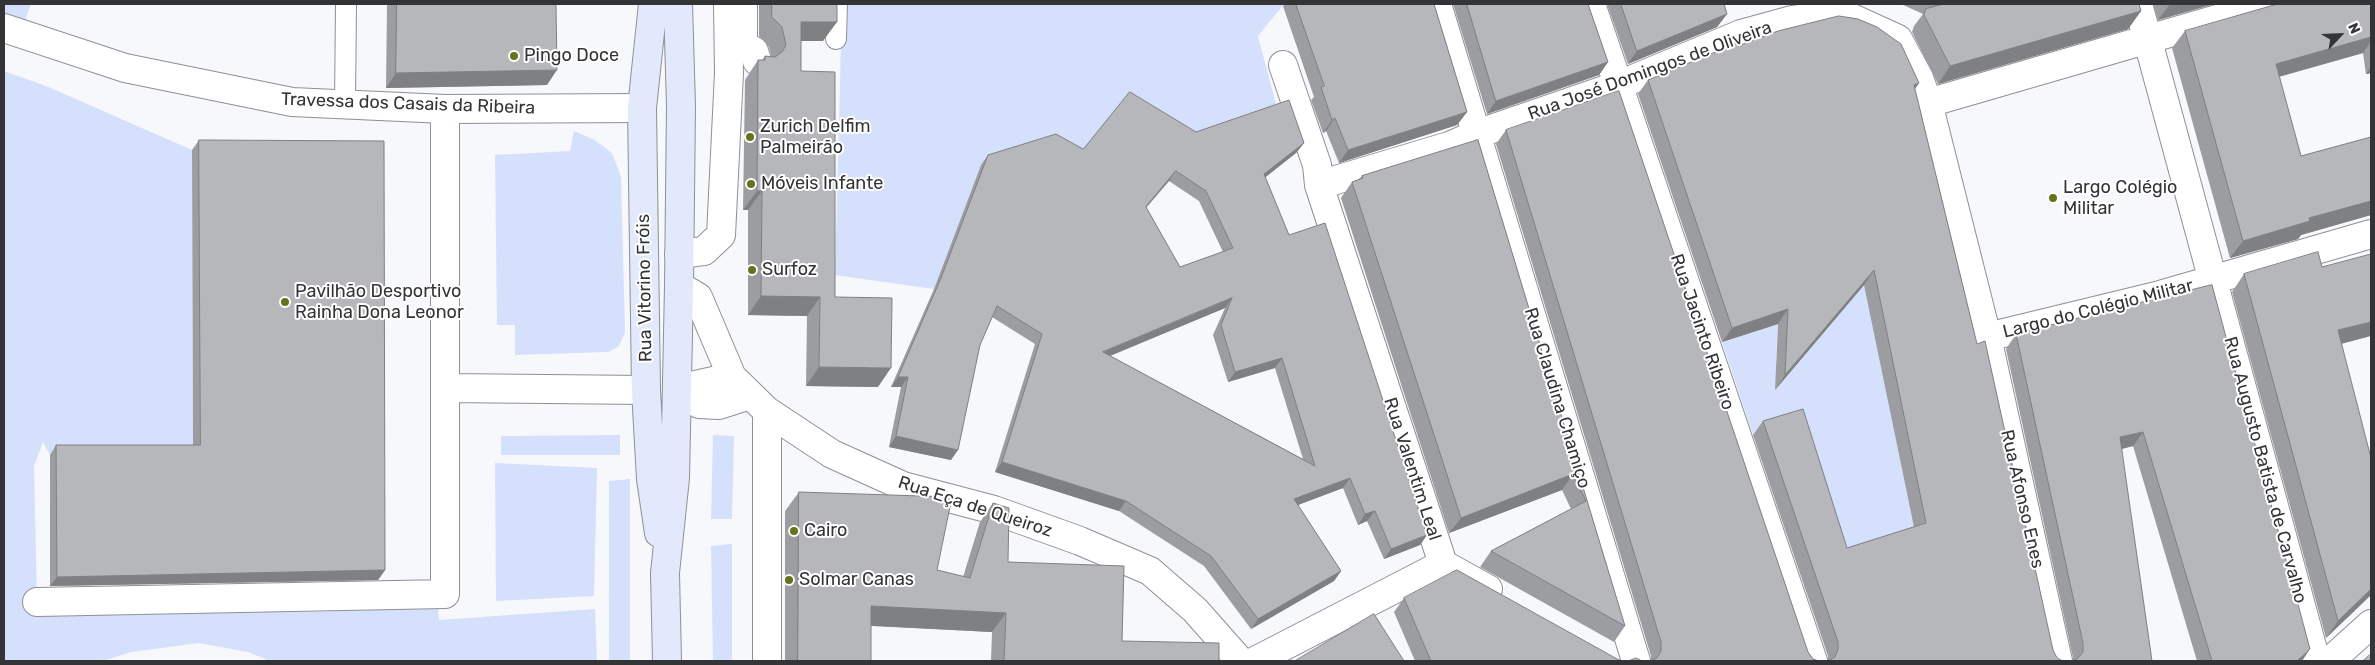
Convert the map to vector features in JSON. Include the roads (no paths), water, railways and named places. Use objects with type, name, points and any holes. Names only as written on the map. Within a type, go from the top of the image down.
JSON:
[{"type":"main road","name":"Rua Vitorino Fróis","points":[[653,4],[642,108],[646,390],[651,479],[666,573]]},
{"type":"main road","name":"Rua Vitorino Fróis","points":[[667,661],[666,573],[675,478],[679,286],[681,106],[678,4]]},
{"type":"main road","points":[[642,108],[681,106]]},
{"type":"main road","points":[[646,390],[677,389]]},
{"type":"street","name":"Rua Vitorino Fróis","points":[[679,254],[704,251],[721,235],[729,73],[728,4]]},
{"type":"street","points":[[743,4],[750,53]]},
{"type":"street","name":"Rua Claudina Chamiço","points":[[1437,4],[1636,661]]},
{"type":"street","name":"Rua Jacinto Ribeiro","points":[[1591,4],[1813,661]]},
{"type":"street","name":"Largo do Colégio Militar","points":[[1928,103],[1987,337],[2160,295],[2213,279],[2138,4]]},
{"type":"street","points":[[1928,103],[2269,4]]},
{"type":"street","name":"Rua José Domingos de Oliveira","points":[[1319,185],[1449,146],[1477,134],[1619,85],[1741,34],[1841,8],[1898,39],[1919,78],[1928,103]]},
{"type":"street","name":"Travessa dos Casais da Ribeira","points":[[4,28],[125,68],[292,102],[446,109],[642,108]]},
{"type":"street","name":"Rua Valentim Leal","points":[[1283,65],[1317,165],[1319,185],[1443,564],[1512,603]]},
{"type":"street","points":[[37,602],[446,594],[446,109]]},
{"type":"street","points":[[2213,279],[2371,234]]},
{"type":"street","name":"Rua Augusto Batista de Carvalho","points":[[2213,279],[2316,661]]},
{"type":"street","points":[[679,286],[698,297],[750,394],[767,661]]},
{"type":"street","name":"Rua Afonso Enes","points":[[1987,337],[2058,661]]},
{"type":"street","points":[[446,388],[646,390]]},
{"type":"street","points":[[677,389],[750,394]]},
{"type":"street","name":"Rua Eça de Queiroz","points":[[750,394],[832,454],[903,486],[994,510],[1150,570],[1194,610],[1240,661]]},
{"type":"street","points":[[1255,661],[1443,564]]},
{"type":"street","points":[[2330,661],[2371,624]]},
{"type":"lane","points":[[345,104],[346,4]]},
{"type":"lane","points":[[836,4],[836,39]]},
{"type":"place","name":"Pingo Doce","points":[[514,56]]},
{"type":"place","name":"Zurich Delfim Palmeirão","points":[[750,137]]},
{"type":"place","name":"Móveis Infante","points":[[751,184]]},
{"type":"place","name":"Largo Colégio Militar","points":[[2053,198]]},
{"type":"place","name":"Surfoz","points":[[752,270]]},
{"type":"place","name":"Pavilhão Desportivo Rainha Dona Leonor","points":[[285,302]]},
{"type":"place","name":"Cairo","points":[[794,531]]},
{"type":"place","name":"Solmar Canas","points":[[789,580]]}]
